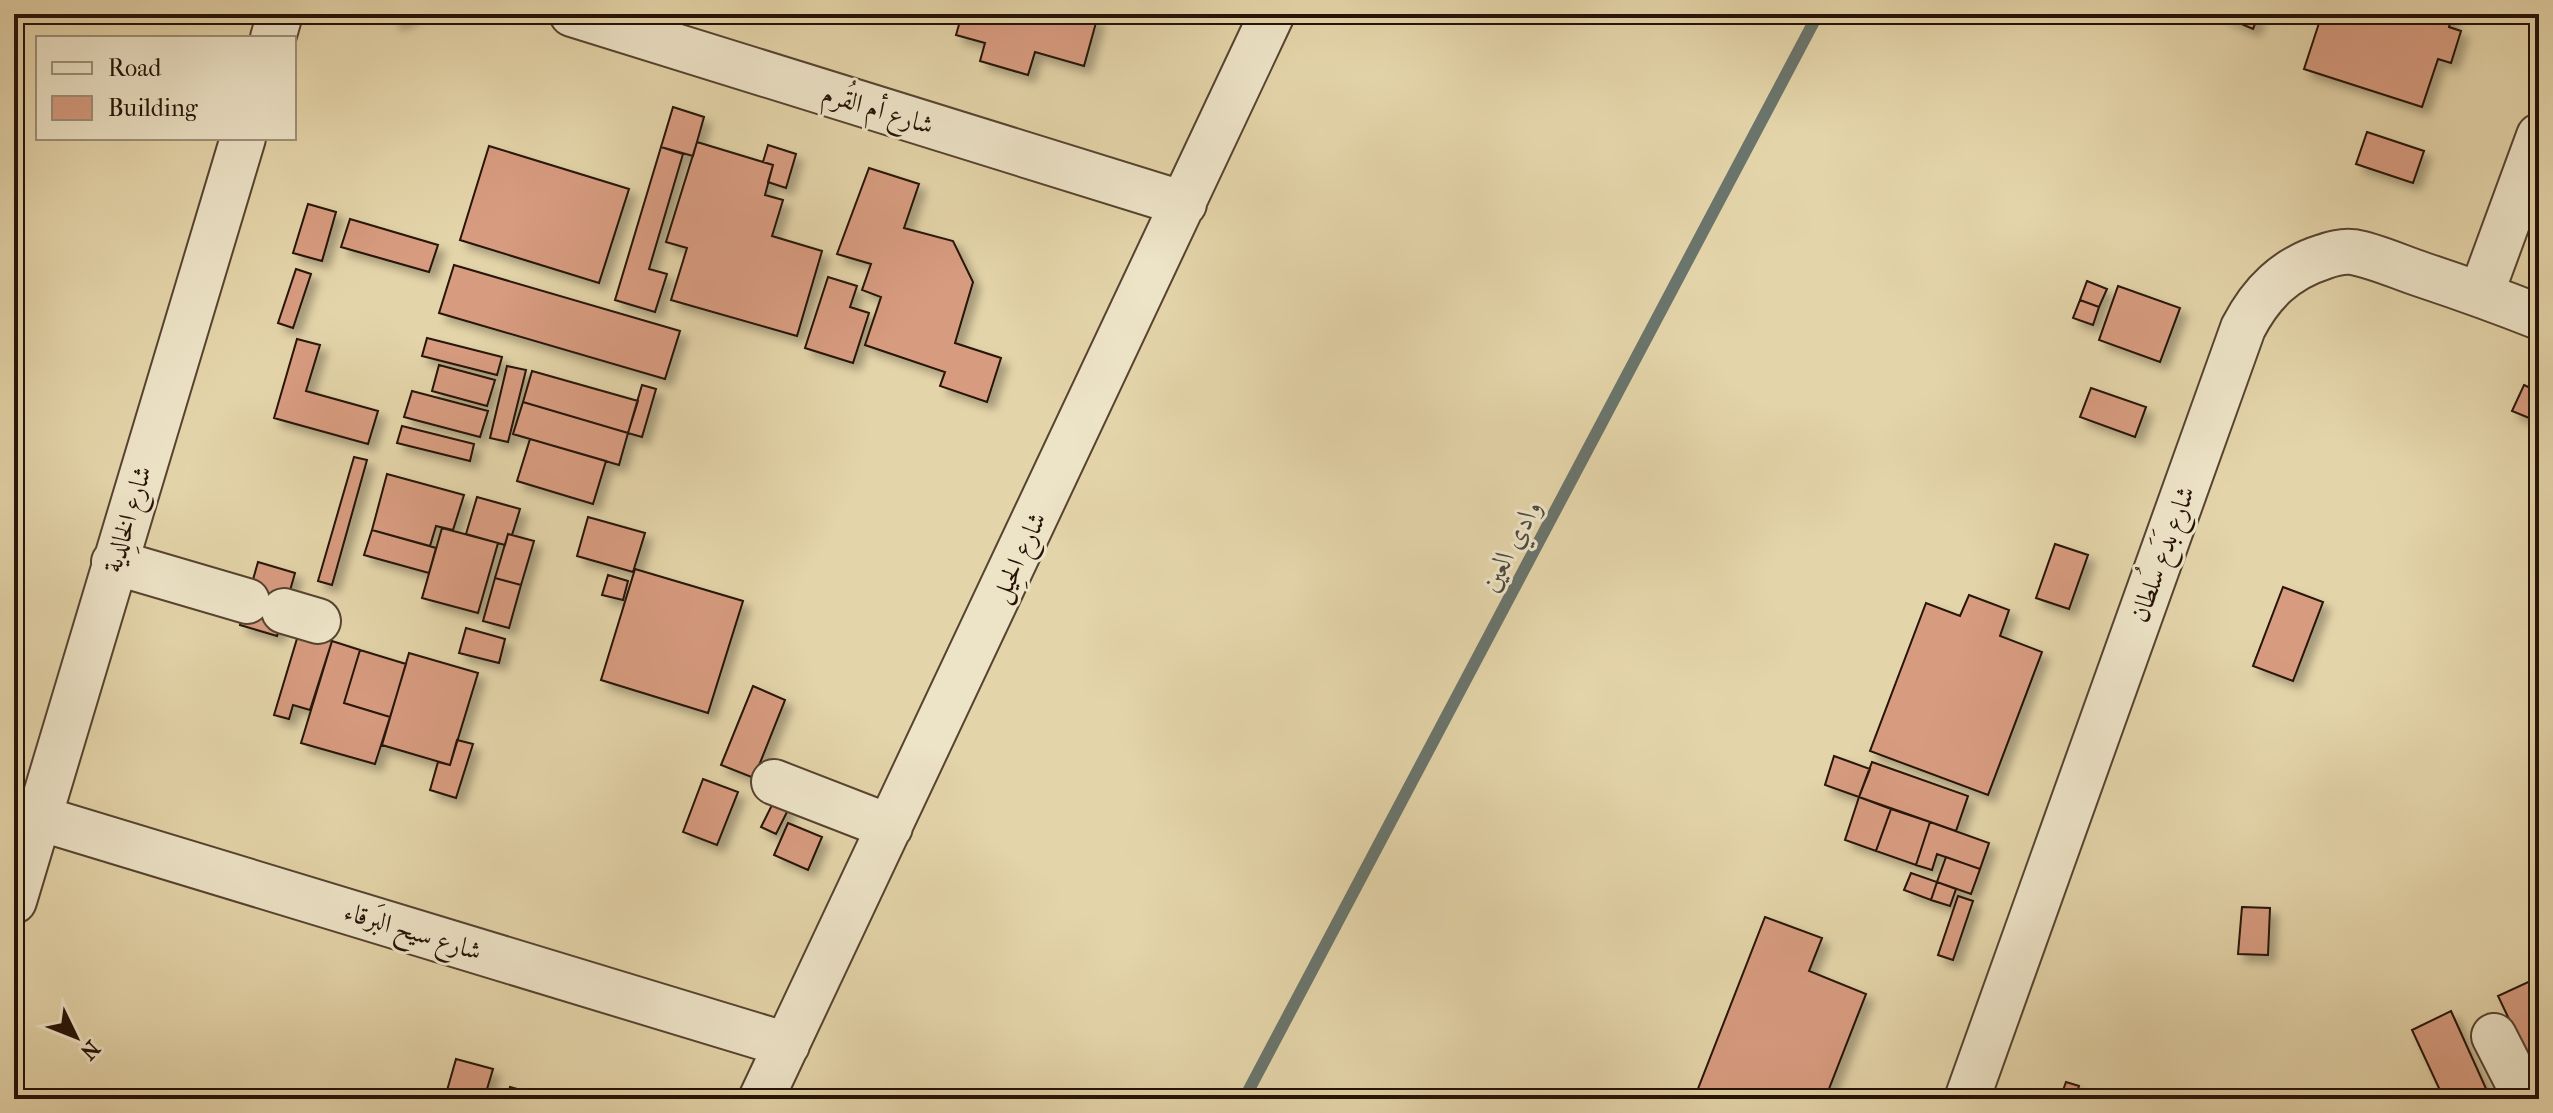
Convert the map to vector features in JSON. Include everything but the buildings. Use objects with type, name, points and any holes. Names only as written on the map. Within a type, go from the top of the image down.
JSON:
[{"type":"street","points":[[274,36],[280,14]]},
{"type":"street","name":"شارع أم القُرم","points":[[572,14],[1184,204]]},
{"type":"street","name":"شارع الحِيل","points":[[761,1099],[1272,14]]},
{"type":"street","points":[[2481,294],[2539,136]]},
{"type":"street","name":"شارع الخالِدية","points":[[14,901],[242,140]]},
{"type":"street","name":"شارع بَدَع سُلطان","points":[[1967,1099],[2238,343],[2254,308],[2268,289],[2286,273],[2317,258],[2351,252],[2481,294],[2539,317]]},
{"type":"street","points":[[114,562],[283,611]]},
{"type":"street","points":[[774,782],[890,827]]},
{"type":"street","name":"شارع سيح البَرقاء","points":[[39,818],[787,1045]]},
{"type":"street","points":[[2494,1036],[2518,1083],[2537,1099]]},
{"type":"waterway","name":"وادي العين","points":[[1244,1099],[1818,14]]}]
